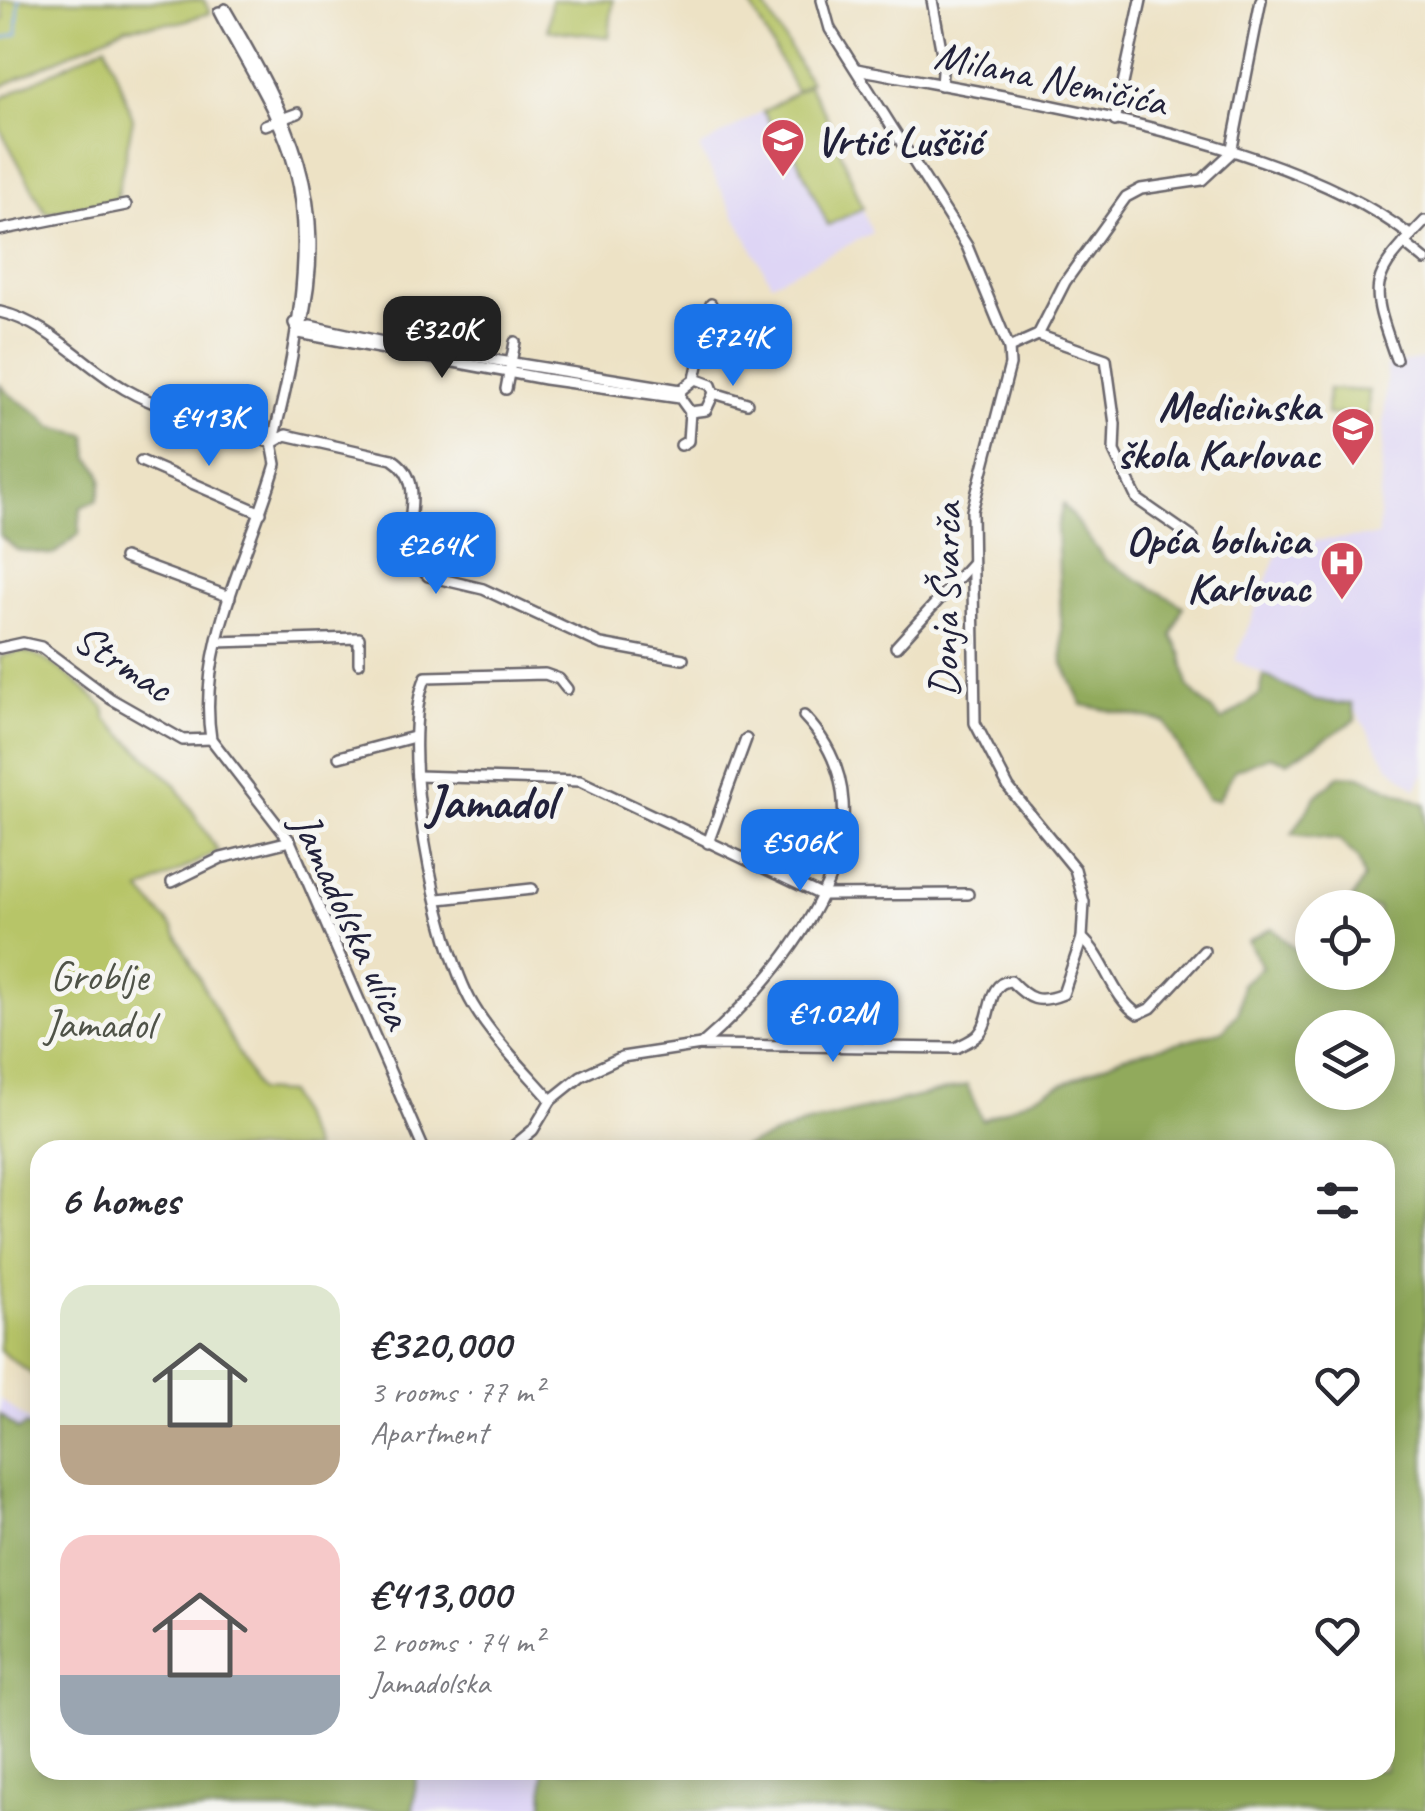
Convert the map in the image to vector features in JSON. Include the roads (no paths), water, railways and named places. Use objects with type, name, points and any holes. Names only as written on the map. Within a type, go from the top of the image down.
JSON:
[{"type":"street","points":[[822,0],[830,28],[967,246],[1009,348],[1038,335],[1065,282],[1126,197],[1142,189],[1202,180],[1231,153],[1261,0]]},
{"type":"street","points":[[932,0],[943,59],[940,85]]},
{"type":"street","points":[[1115,121],[1141,0]]},
{"type":"street","points":[[211,739],[208,719],[218,642],[276,464],[272,443],[290,352],[304,314],[310,261],[310,208],[282,120],[222,11]]},
{"type":"street","name":"Milana Nemičića","points":[[857,69],[1115,121],[1231,153]]},
{"type":"street","points":[[265,126],[298,112]]},
{"type":"street","points":[[282,120],[302,209],[297,328]]},
{"type":"street","points":[[1231,153],[1353,196],[1407,239],[1425,260]]},
{"type":"street","points":[[0,230],[126,205]]},
{"type":"street","points":[[1396,359],[1376,304],[1376,284],[1384,267],[1425,221]]},
{"type":"street","points":[[711,304],[699,380],[713,398]]},
{"type":"street","points":[[0,312],[21,317],[48,332],[128,391],[272,443],[286,435],[392,458],[406,468],[414,487],[408,555],[428,576],[483,590],[600,644],[683,659]]},
{"type":"street","points":[[304,314],[310,326]]},
{"type":"street","points":[[297,328],[310,326],[510,367]]},
{"type":"street","points":[[297,328],[681,394],[694,412]]},
{"type":"street","points":[[1038,335],[1106,360],[1115,424],[1114,451],[1137,500],[1192,538]]},
{"type":"street","points":[[506,389],[515,342]]},
{"type":"street","name":"Donja Švarča","points":[[1009,348],[1010,365],[972,511],[975,722],[1008,788],[1075,869],[1084,902],[1082,938]]},
{"type":"street","points":[[681,394],[699,380]]},
{"type":"street","points":[[681,444],[688,441],[694,412],[713,398],[747,403]]},
{"type":"street","points":[[141,461],[261,513]]},
{"type":"street","points":[[124,558],[230,597]]},
{"type":"street","points":[[896,647],[972,563]]},
{"type":"street","points":[[218,642],[359,638],[359,663]]},
{"type":"street","name":"Strmac","points":[[0,648],[23,643],[40,647],[111,699],[183,740],[211,739]]},
{"type":"street","points":[[551,1100],[473,1004],[454,964],[439,899],[414,737],[426,677],[545,674],[559,678],[567,689]]},
{"type":"street","points":[[701,1044],[776,972],[809,924],[842,836],[840,785],[822,735],[804,716]]},
{"type":"street","points":[[339,757],[414,737]]},
{"type":"street","name":"Jamadolska ulica","points":[[211,739],[290,840],[420,1140]]},
{"type":"street","points":[[708,843],[746,740]]},
{"type":"street","points":[[418,776],[580,781],[821,895],[968,894]]},
{"type":"street","points":[[172,882],[221,858],[290,840]]},
{"type":"street","points":[[439,899],[532,890]]},
{"type":"street","points":[[522,1140],[533,1130],[551,1100],[581,1076],[622,1056],[701,1044],[956,1048],[977,1036],[987,1020],[995,988],[1002,981],[1011,981],[1027,998],[1043,1002],[1063,994],[1082,938],[1095,950],[1128,1008],[1138,1014],[1151,1008],[1204,951]]},
{"type":"waterway","points":[[0,40],[17,34],[19,0]]},
{"type":"place","name":"Vrtić Luščić","points":[[783,178]]},
{"type":"place","name":"Medicinska škola Karlovac","points":[[1353,467]]},
{"type":"place","name":"Opća bolnica Karlovac","points":[[1342,601]]},
{"type":"district","name":"Jamadol","points":[[491,801]]},
{"type":"park label","name":"Groblje Jamadol","points":[[99,999]]}]
